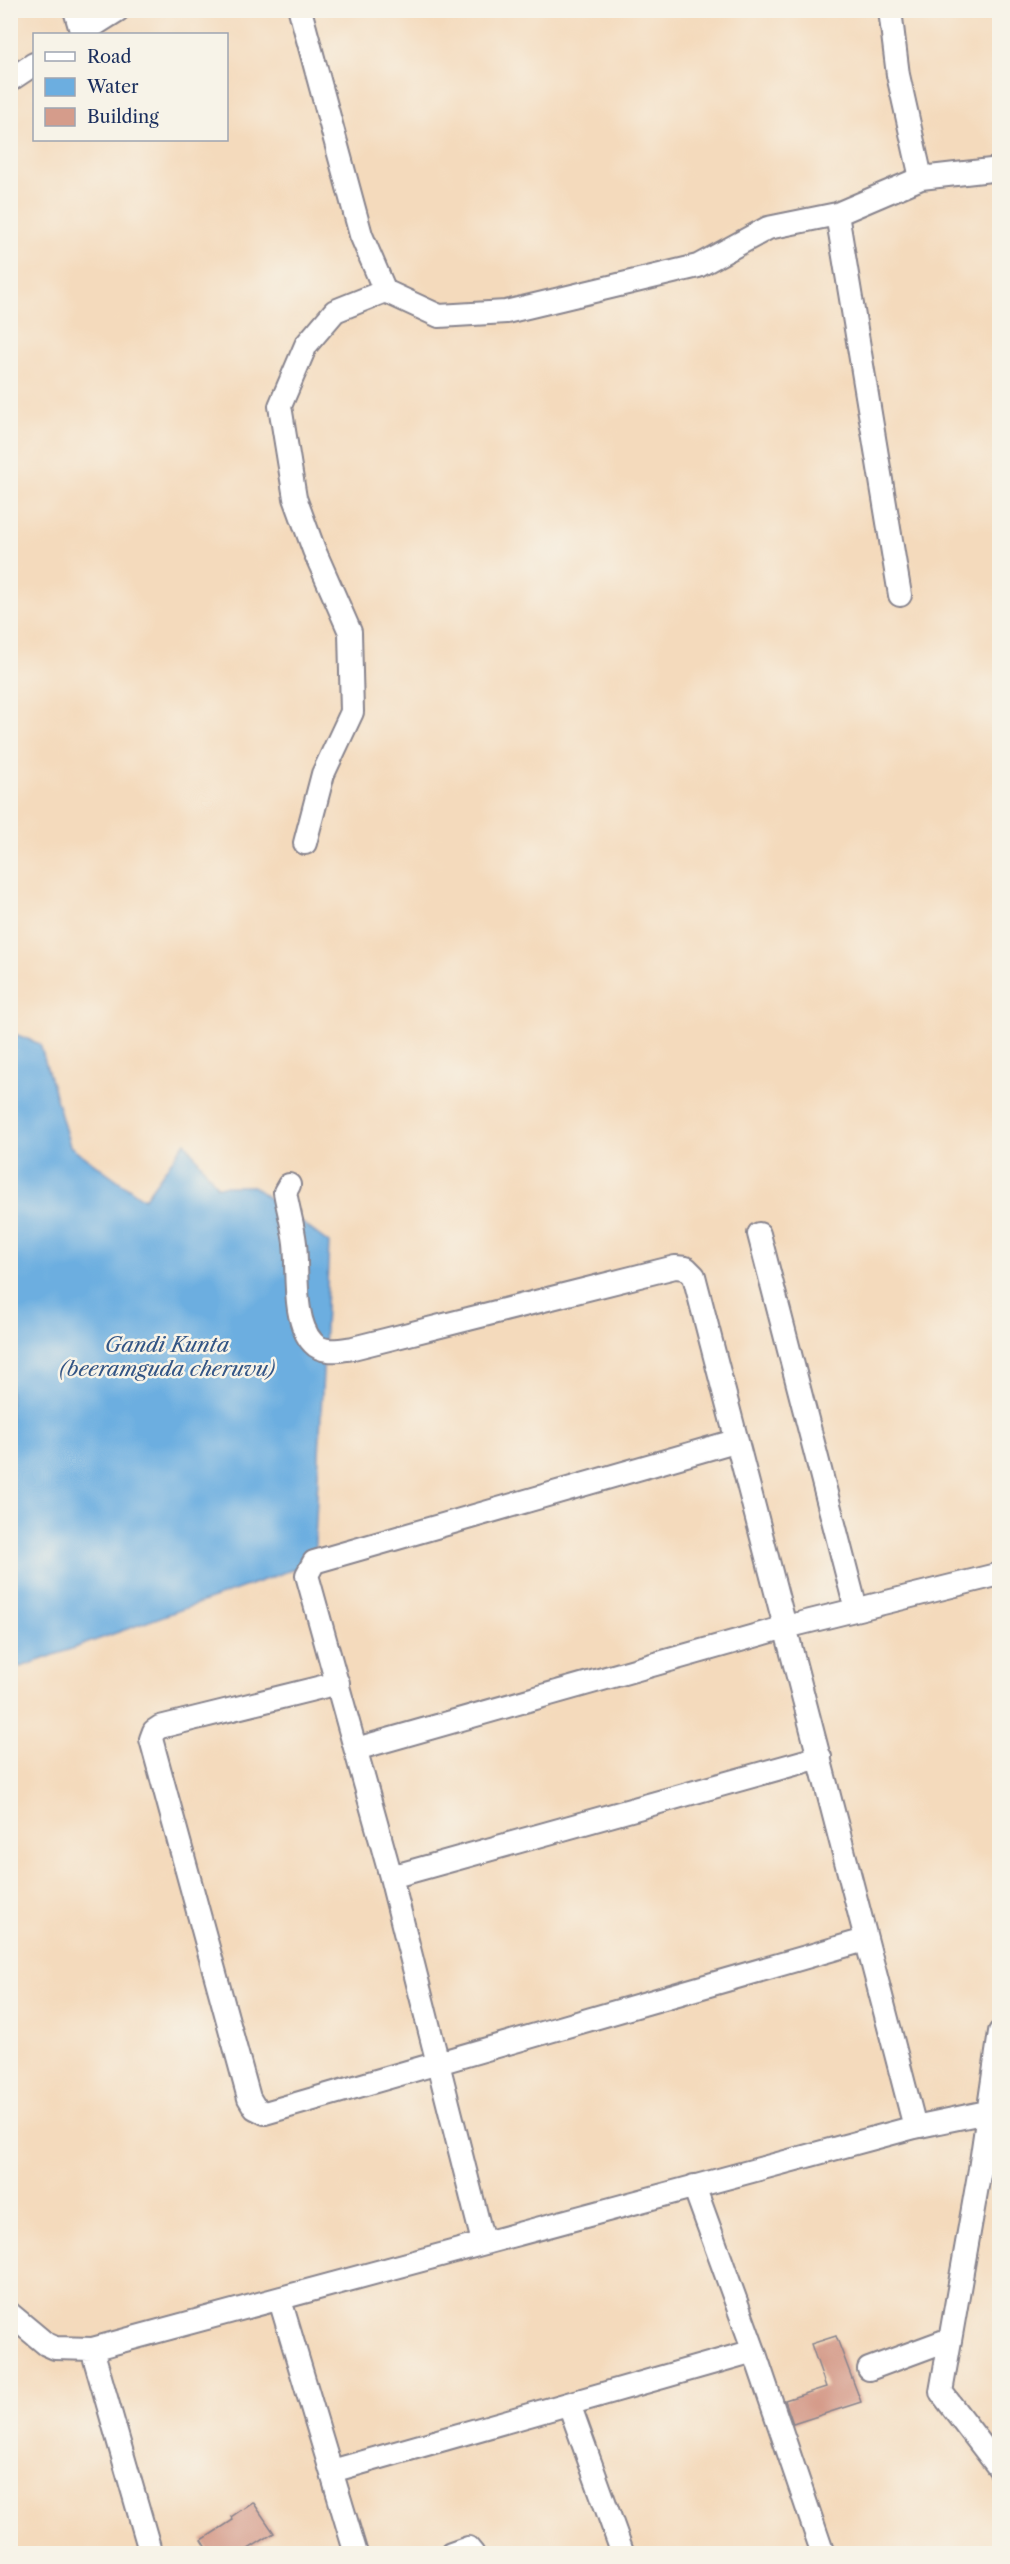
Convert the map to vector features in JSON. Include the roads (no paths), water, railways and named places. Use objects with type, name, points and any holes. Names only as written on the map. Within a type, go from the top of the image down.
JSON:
[{"type":"street","points":[[75,10],[81,33]]},
{"type":"street","points":[[82,33],[117,10]]},
{"type":"street","points":[[300,10],[361,235],[385,291],[439,316],[506,312],[698,266],[768,228],[837,214],[921,178],[999,168]]},
{"type":"street","points":[[890,10],[898,75],[921,178]]},
{"type":"street","points":[[10,80],[33,65]]},
{"type":"street","points":[[837,214],[900,594]]},
{"type":"street","points":[[305,843],[323,774],[352,712],[350,632],[314,550],[295,498],[280,406],[306,345],[335,311],[385,291]]},
{"type":"street","points":[[289,1185],[285,1192],[295,1241],[295,1274],[302,1319],[309,1337],[321,1348],[332,1350],[353,1348],[675,1267],[686,1268],[694,1276],[915,2127]]},
{"type":"street","points":[[759,1234],[856,1609]]},
{"type":"street","points":[[483,2242],[391,1877],[307,1575],[314,1562],[735,1441]]},
{"type":"street","points":[[356,1749],[786,1627],[999,1574]]},
{"type":"street","points":[[338,1683],[160,1727],[154,1731],[151,1739],[249,2098],[255,2109],[265,2113],[865,1940]]},
{"type":"street","points":[[391,1877],[820,1757]]},
{"type":"street","points":[[999,2032],[996,2084],[987,2112],[980,2169],[941,2392],[999,2469]]},
{"type":"street","points":[[10,2314],[46,2344],[55,2348],[92,2349],[915,2127],[987,2112]]},
{"type":"street","points":[[694,2186],[754,2351],[823,2553]]},
{"type":"street","points":[[280,2300],[356,2553]]},
{"type":"street","points":[[869,2368],[950,2339]]},
{"type":"street","points":[[92,2349],[151,2553]]},
{"type":"street","points":[[332,2471],[754,2351]]},
{"type":"street","points":[[569,2404],[623,2553]]},
{"type":"street","points":[[451,2553],[468,2548],[473,2553]]},
{"type":"water","name":"Gandi Kunta (beeramguda cheruvu)","points":[[10,1032],[40,1044],[70,1146],[144,1199],[185,1142],[217,1186],[253,1186],[329,1243],[314,1562],[21,1667],[10,1663]]}]
